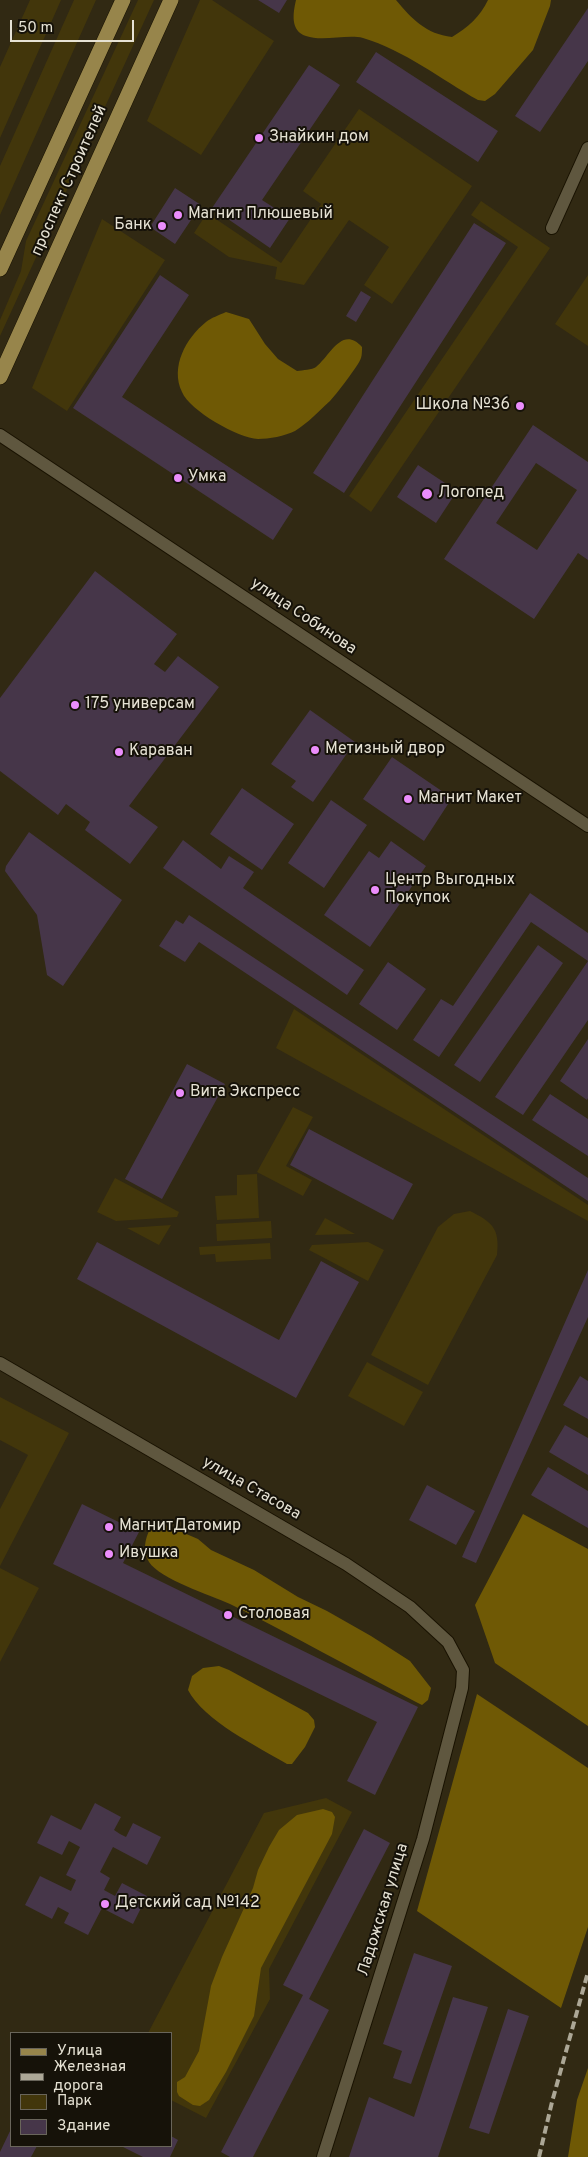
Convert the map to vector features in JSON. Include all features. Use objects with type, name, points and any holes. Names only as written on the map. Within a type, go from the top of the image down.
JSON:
[{"type":"main road","name":"проспект Строителей","points":[[0,269],[123,0]]},
{"type":"main road","name":"проспект Строителей","points":[[0,377],[172,0]]},
{"type":"street","points":[[552,228],[588,148]]},
{"type":"street","name":"улица Собинова","points":[[0,435],[588,826]]},
{"type":"street","name":"улица Стасова","points":[[0,1363],[346,1564],[424,1618],[448,1642],[463,1670]]},
{"type":"street","name":"Ладожская улица","points":[[323,2157],[423,1839],[462,1688],[463,1670]]},
{"type":"green space","points":[[30,0],[61,0],[0,138],[0,67]]},
{"type":"green space","points":[[74,0],[96,0],[0,215],[0,166]]},
{"type":"green space","points":[[138,0],[154,0],[0,336],[0,320],[21,271],[26,241]]},
{"type":"green space","points":[[200,0],[212,0],[274,41],[201,155],[147,121]]},
{"type":"green space","points":[[359,109],[472,186],[392,304],[364,285],[389,247],[349,220],[304,285],[275,279],[277,267],[229,257],[194,233],[207,213],[281,263],[321,204],[303,191]]},
{"type":"green space","points":[[481,201],[550,248],[371,512],[349,496],[518,247],[471,215]]},
{"type":"green space","points":[[102,219],[165,260],[67,411],[32,388]]},
{"type":"green space","points":[[588,275],[588,346],[555,324]]},
{"type":"green space","points":[[294,1009],[588,1205],[588,1221],[276,1048]]},
{"type":"green space","points":[[293,1107],[313,1117],[286,1166],[312,1180],[303,1196],[257,1172]]},
{"type":"green space","points":[[257,1174],[259,1218],[217,1220],[215,1196],[237,1195],[237,1175]]},
{"type":"green space","points":[[115,1178],[179,1212],[177,1217],[116,1221],[97,1212]]},
{"type":"green space","points":[[470,1211],[493,1227],[497,1238],[497,1255],[428,1385],[371,1355],[438,1227],[454,1214]]},
{"type":"green space","points":[[325,1218],[355,1234],[315,1235]]},
{"type":"green space","points":[[271,1221],[272,1238],[217,1241],[216,1224]]},
{"type":"green space","points":[[171,1225],[159,1245],[127,1228]]},
{"type":"green space","points":[[368,1242],[384,1250],[368,1281],[309,1250],[312,1245]]},
{"type":"green space","points":[[270,1243],[271,1259],[216,1262],[215,1254],[200,1255],[199,1247]]},
{"type":"green space","points":[[367,1362],[423,1392],[404,1426],[348,1396]]},
{"type":"green space","points":[[0,1397],[69,1433],[0,1566],[0,1509],[28,1455],[0,1440]]},
{"type":"green space","points":[[0,1568],[39,1588],[0,1662]]},
{"type":"green space","points":[[326,1798],[352,1812],[269,1969],[270,1999],[206,2118],[172,2101],[172,2032],[149,2032],[264,1813]]},
{"type":"shaded area","points":[[296,0],[396,0],[427,29],[452,37],[473,21],[488,0],[551,0],[533,50],[495,94],[485,101],[478,100],[408,58],[378,43],[357,37],[312,38],[301,34],[297,30],[294,21]]},
{"type":"shaded area","points":[[226,312],[249,319],[265,344],[278,359],[297,371],[316,367],[337,345],[348,339],[355,341],[362,347],[361,358],[330,401],[309,421],[295,431],[282,436],[262,439],[239,434],[215,422],[194,407],[182,392],[178,373],[182,354],[192,336],[206,322]]},
{"type":"shaded area","points":[[523,1514],[588,1549],[588,1726],[495,1663],[475,1605]]},
{"type":"shaded area","points":[[163,1524],[198,1539],[211,1550],[254,1570],[298,1597],[371,1636],[410,1661],[431,1688],[428,1700],[422,1705],[254,1616],[163,1574],[149,1562],[145,1549],[150,1529]]},
{"type":"shaded area","points":[[219,1666],[308,1713],[314,1720],[315,1727],[305,1747],[292,1764],[287,1764],[232,1732],[206,1712],[196,1701],[188,1690],[192,1676],[203,1668]]},
{"type":"shaded area","points":[[477,1694],[588,1768],[588,1927],[561,2008],[417,1911]]},
{"type":"shaded area","points":[[323,1809],[332,1812],[335,1817],[332,1834],[261,1968],[254,2016],[226,2072],[209,2100],[200,2106],[193,2105],[179,2096],[177,2082],[185,2077],[199,2051],[211,1986],[253,1888],[258,1870],[279,1830],[297,1815]]},
{"type":"shaded area","points":[[588,2068],[588,2157],[568,2157],[577,2100]]},
{"type":"building","points":[[258,0],[287,0],[279,13]]},
{"type":"building","points":[[588,8],[588,61],[540,132],[515,116]]},
{"type":"building","points":[[376,52],[498,131],[478,162],[356,82]]},
{"type":"building","points":[[309,65],[340,85],[262,200],[290,218],[270,248],[212,208]]},
{"type":"building","points":[[175,188],[201,205],[175,244],[150,227]]},
{"type":"building","points":[[474,223],[506,243],[344,493],[313,473]]},
{"type":"building","points":[[160,275],[189,295],[122,397],[293,509],[273,540],[73,408]]},
{"type":"building","points":[[361,291],[371,297],[356,322],[346,316]]},
{"type":"building","points":[[533,425],[588,462],[588,560],[578,553],[534,619],[444,559]],"holes":[[[536,463],[577,490],[537,550],[496,523]]]},
{"type":"building","name":"Логопед","points":[[418,465],[457,491],[436,523],[397,497]]},
{"type":"building","points":[[95,571],[177,634],[154,664],[165,672],[178,656],[219,687],[129,806],[158,827],[130,864],[85,830],[90,822],[66,804],[58,815],[0,771],[0,698]]},
{"type":"building","name":"Метизный двор","points":[[310,710],[355,742],[313,802],[291,787],[296,781],[271,764]]},
{"type":"building","name":"Магнит Макет","points":[[392,757],[452,798],[424,841],[363,799]]},
{"type":"building","points":[[242,788],[294,824],[262,870],[210,834]]},
{"type":"building","points":[[331,800],[367,825],[324,888],[288,863]]},
{"type":"building","points":[[29,832],[122,900],[63,986],[47,975],[37,915],[5,871],[6,866]]},
{"type":"building","points":[[183,840],[221,869],[229,856],[254,872],[243,888],[364,970],[347,995],[163,868]]},
{"type":"building","name":"Центр Выгодных Покупок","points":[[391,841],[426,866],[370,947],[324,915],[369,851],[379,858]]},
{"type":"building","points":[[530,893],[588,933],[588,961],[531,922],[439,1057],[413,1040],[441,999],[453,1006]]},
{"type":"building","points":[[189,915],[588,1178],[588,1201],[199,942],[185,962],[159,946],[176,920],[183,924]]},
{"type":"building","points":[[538,945],[563,963],[480,1082],[454,1065]]},
{"type":"building","points":[[588,961],[588,1020],[523,1115],[495,1097]]},
{"type":"building","points":[[388,962],[426,989],[397,1030],[359,1004]]},
{"type":"building","points":[[588,1039],[588,1098],[587,1100],[560,1081]]},
{"type":"building","points":[[187,1064],[225,1084],[162,1199],[125,1179]]},
{"type":"building","points":[[550,1094],[588,1119],[588,1156],[532,1120]]},
{"type":"building","points":[[309,1129],[413,1184],[393,1220],[290,1165]]},
{"type":"building","points":[[97,1242],[279,1340],[321,1261],[359,1282],[296,1398],[77,1279]]},
{"type":"building","points":[[588,1270],[588,1317],[476,1563],[462,1557]]},
{"type":"building","points":[[580,1376],[588,1381],[588,1419],[563,1405]]},
{"type":"building","points":[[565,1425],[588,1438],[588,1475],[549,1452]]},
{"type":"building","points":[[548,1467],[588,1491],[588,1528],[531,1495]]},
{"type":"building","points":[[427,1485],[475,1511],[456,1545],[409,1520]]},
{"type":"building","points":[[82,1504],[139,1532],[123,1563],[418,1707],[375,1795],[347,1781],[377,1722],[53,1564]]},
{"type":"building","points":[[95,1803],[121,1817],[114,1830],[120,1834],[126,1837],[133,1823],[161,1837],[147,1865],[113,1847],[100,1872],[110,1878],[104,1890],[115,1896],[122,1883],[147,1896],[133,1924],[102,1908],[88,1935],[64,1923],[69,1913],[58,1907],[52,1919],[25,1905],[40,1876],[71,1891],[76,1880],[66,1875],[80,1847],[69,1841],[62,1855],[37,1843],[51,1815],[81,1830]]},
{"type":"building","points":[[364,1829],[390,1843],[309,1999],[329,2010],[253,2157],[230,2157],[221,2152],[303,1995],[283,1985]]},
{"type":"building","points":[[414,1953],[452,1966],[411,2084],[393,2078],[402,2051],[383,2044]]},
{"type":"building","points":[[453,1997],[488,2007],[438,2157],[349,2157],[369,2097],[414,2117]]},
{"type":"building","points":[[508,2009],[529,2016],[489,2134],[469,2128]]},
{"type":"building","points":[[10,2131],[10,2147],[36,2147],[31,2157],[0,2157],[0,2152]]},
{"type":"building","points":[[172,2137],[178,2140],[170,2157],[143,2157],[123,2147],[172,2147]]},
{"type":"railway","points":[[539,2157],[552,2102],[588,1972]]},
{"type":"place","name":"Знайкин дом","points":[[259,138]]},
{"type":"place","name":"Магнит Плюшевый","points":[[178,215]]},
{"type":"place","name":"Банк","points":[[162,226]]},
{"type":"place","name":"Школа №36","points":[[520,406]]},
{"type":"place","name":"Умка","points":[[178,478]]},
{"type":"place","name":"Логопед","points":[[427,494]]},
{"type":"place","name":"175 универсам","points":[[75,705]]},
{"type":"place","name":"Метизный двор","points":[[315,750]]},
{"type":"place","name":"Караван","points":[[119,752]]},
{"type":"place","name":"Магнит Макет","points":[[408,799]]},
{"type":"place","name":"Центр Выгодных Покупок","points":[[375,890]]},
{"type":"place","name":"Вита Экспресс","points":[[180,1093]]},
{"type":"place","name":"МагнитДатомир","points":[[109,1527]]},
{"type":"place","name":"Ивушка","points":[[109,1554]]},
{"type":"place","name":"Столовая","points":[[228,1615]]},
{"type":"place","name":"Детский сад №142","points":[[105,1904]]}]
